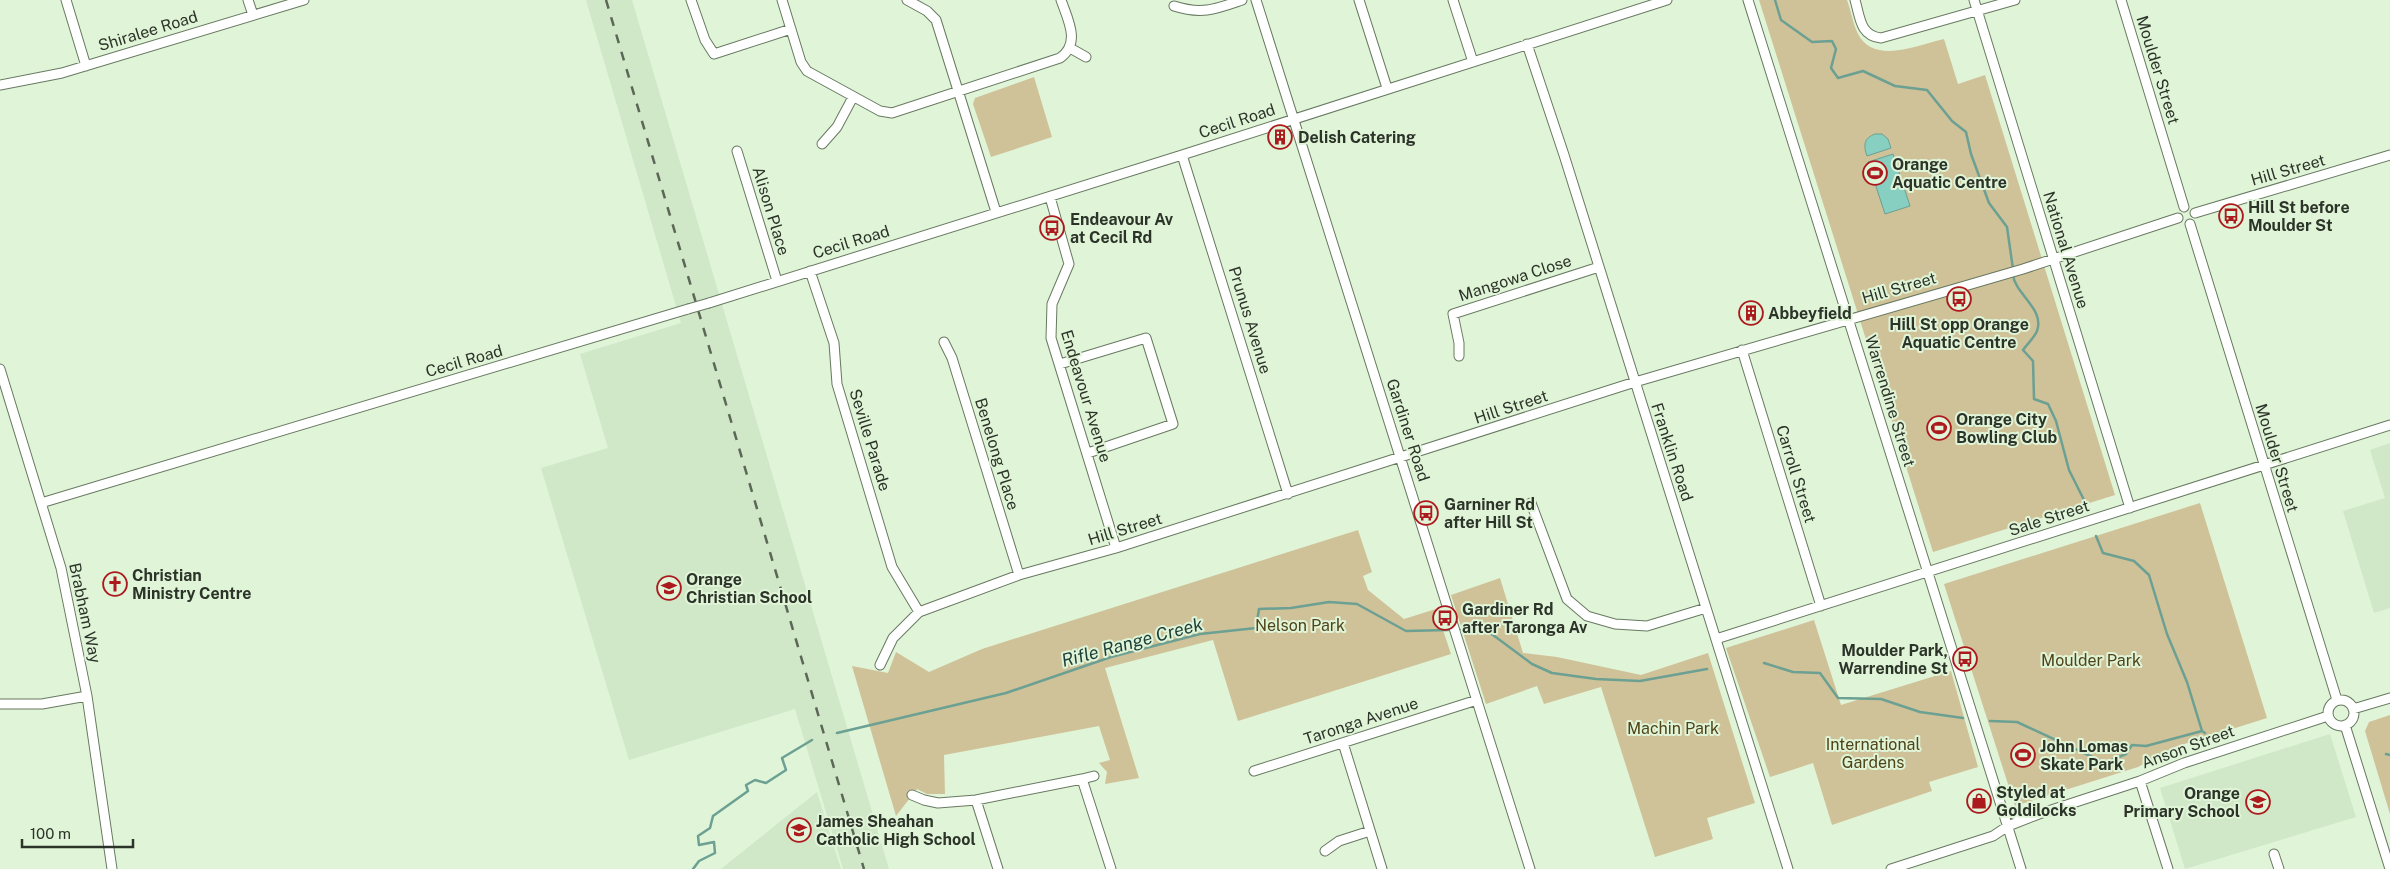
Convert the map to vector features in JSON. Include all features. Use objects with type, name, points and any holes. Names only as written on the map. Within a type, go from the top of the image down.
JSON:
[{"type":"street","points":[[66,0],[86,66]]},
{"type":"street","points":[[248,0],[253,15]]},
{"type":"street","name":"Shiralee Road","points":[[0,86],[86,66],[304,0]]},
{"type":"street","points":[[691,0],[705,40],[714,54],[791,29]]},
{"type":"street","points":[[782,0],[801,62],[807,71],[880,111],[892,113],[1054,61],[1066,54],[1072,40],[1071,30],[1061,0]]},
{"type":"street","points":[[906,0],[927,11],[936,20],[996,212]]},
{"type":"street","points":[[1174,6],[1191,11],[1210,10],[1242,0]]},
{"type":"street","name":"Gardiner Road","points":[[1256,0],[1530,869]]},
{"type":"street","points":[[1359,0],[1387,88]]},
{"type":"street","points":[[1453,0],[1473,62]]},
{"type":"street","name":"Cecil Road","points":[[41,504],[709,303],[1182,155],[1667,0]]},
{"type":"street","name":"Warrendine Street","points":[[1748,0],[2021,869]]},
{"type":"street","points":[[1855,0],[1864,30],[1874,37],[1890,36],[2015,0]]},
{"type":"street","name":"National Avenue","points":[[1974,0],[2130,508]]},
{"type":"street","name":"Moulder Street","points":[[2121,0],[2184,207]]},
{"type":"street","name":"Franklin Road","points":[[1527,44],[1788,869]]},
{"type":"street","points":[[1070,48],[1086,57]]},
{"type":"street","points":[[822,144],[837,127],[853,97]]},
{"type":"street","name":"Alison Place","points":[[737,151],[777,281]]},
{"type":"street","name":"Prunus Avenue","points":[[1182,155],[1288,494]]},
{"type":"street","name":"Hill Street","points":[[2195,213],[2390,155]]},
{"type":"street","name":"Endeavour Avenue","points":[[1050,196],[1069,264],[1055,294],[1050,314],[1051,338],[1116,548]]},
{"type":"street","points":[[2184,207],[2190,207],[2195,213],[2194,220],[2190,224],[2184,224],[2178,218],[2178,212],[2184,207]]},
{"type":"street","name":"Hill Street","points":[[880,665],[893,638],[919,612],[1019,575],[1116,548],[1635,382],[2017,270],[2178,218]]},
{"type":"street","name":"Moulder Street","points":[[2190,224],[2337,700]]},
{"type":"street","name":"Mangowa Close","points":[[1459,356],[1460,343],[1453,314],[1598,267]]},
{"type":"street","name":"Seville Parade","points":[[810,271],[834,343],[837,384],[892,567],[919,612]]},
{"type":"street","points":[[1060,364],[1146,338],[1173,424],[1088,453]]},
{"type":"street","name":"Benelong Place","points":[[944,342],[952,358],[1019,575]]},
{"type":"street","name":"Carroll Street","points":[[1742,350],[1821,606]]},
{"type":"street","name":"Brabham Way","points":[[0,369],[61,568],[87,696],[112,869]]},
{"type":"street","name":"Sale Street","points":[[1716,639],[2390,425]]},
{"type":"street","points":[[1531,503],[1567,599],[1587,616],[1615,624],[1647,626],[1706,608]]},
{"type":"street","points":[[0,704],[42,704],[87,696]]},
{"type":"street","points":[[2354,709],[2390,698]]},
{"type":"street","name":"Taronga Avenue","points":[[1254,771],[1477,700]]},
{"type":"street","points":[[2337,700],[2347,701],[2354,709],[2352,719],[2345,725],[2335,724],[2328,716],[2329,707],[2337,700]]},
{"type":"street","name":"Anson Street","points":[[1891,869],[1993,836],[2008,826],[2027,818],[2140,781],[2192,760],[2328,716]]},
{"type":"street","points":[[2345,725],[2390,869]]},
{"type":"street","points":[[1343,743],[1382,869]]},
{"type":"street","points":[[912,795],[938,803],[976,800],[1094,776]]},
{"type":"street","points":[[1082,779],[1111,869]]},
{"type":"street","points":[[2140,781],[2168,869]]},
{"type":"street","points":[[976,800],[998,869]]},
{"type":"street","points":[[2003,811],[2027,818]]},
{"type":"street","points":[[1325,851],[1339,841],[1370,832]]},
{"type":"street","points":[[2274,854],[2279,869]]},
{"type":"shaded area","name":"Orange Christian School","points":[[586,0],[632,0],[889,869],[843,869],[795,709],[629,760],[541,468],[608,448],[580,354],[681,323]]},
{"type":"shaded area","points":[[2390,443],[2390,608],[2374,613],[2343,511],[2385,498],[2370,450]]},
{"type":"shaded area","name":"Orange Primary School","points":[[2330,734],[2356,817],[2185,869],[2160,788]]},
{"type":"shaded area","name":"James Sheahan Catholic High School","points":[[817,792],[841,869],[721,869]]},
{"type":"green space","points":[[1759,0],[1847,0],[1858,34],[1865,43],[1875,49],[1885,51],[1897,50],[1944,39],[1958,84],[1985,75],[2115,495],[1933,552]]},
{"type":"green space","points":[[1034,77],[1052,137],[991,157],[973,104],[975,98]]},
{"type":"green space","name":"Moulder Park","points":[[2200,503],[2267,718],[2175,747],[2138,767],[2015,806],[1944,584]]},
{"type":"green space","name":"Nelson Park","points":[[1358,530],[1372,572],[1363,576],[1368,590],[1404,619],[1436,609],[1451,654],[1238,721],[1213,640],[1105,668],[1139,778],[1105,784],[1107,772],[1099,763],[1110,760],[1099,726],[944,755],[945,794],[927,794],[917,789],[896,816],[852,666],[888,673],[896,652],[929,672],[982,649]]},
{"type":"green space","name":"Machin Park","points":[[1500,578],[1523,653],[1557,657],[1641,675],[1708,653],[1755,803],[1707,818],[1713,839],[1655,857],[1601,687],[1544,704],[1537,686],[1486,704],[1451,595]]},
{"type":"green space","name":"International Gardens","points":[[1814,620],[1841,705],[1951,671],[1978,767],[1929,782],[1932,791],[1832,825],[1813,763],[1770,777],[1726,648]]},
{"type":"green space","points":[[2390,715],[2390,814],[2365,731],[2369,722]]},
{"type":"water","points":[[1875,134],[1882,134],[1888,139],[1891,148],[1867,156],[1865,142]]},
{"type":"water","points":[[1893,154],[1910,206],[1885,214],[1868,162]]},
{"type":"waterway","points":[[1775,0],[1781,20],[1812,42],[1832,41],[1836,49],[1831,68],[1838,78],[1863,71],[1895,86],[1927,90],[1952,121],[1966,132],[1971,154],[1989,203],[2007,227],[2013,269]]},
{"type":"waterway","points":[[2013,275],[2019,289],[2037,316],[2036,334],[2023,350],[2033,361],[2034,399],[2048,404],[2056,421],[2069,470],[2086,504]]},
{"type":"waterway","points":[[2096,536],[2103,553],[2134,561],[2149,575],[2167,634],[2187,682],[2202,731],[2205,733]]},
{"type":"waterway","name":"Rifle Range Creek","points":[[837,733],[1006,693],[1111,657],[1200,634],[1256,628],[1259,609],[1291,608],[1329,602],[1357,604],[1406,631],[1448,630]]},
{"type":"waterway","name":"Rifle Range Creek","points":[[1460,630],[1489,632],[1532,664],[1552,673],[1596,679],[1640,681],[1707,669]]},
{"type":"waterway","name":"Rifle Range Creek","points":[[1764,663],[1793,672],[1820,673],[1838,698],[1881,699],[1920,712],[1963,718]]},
{"type":"waterway","name":"Rifle Range Creek","points":[[1990,721],[2017,722],[2105,763],[2126,754],[2132,745],[2146,746],[2202,731]]},
{"type":"waterway","name":"Rifle Range Creek","points":[[693,869],[699,861],[715,853],[714,842],[699,845],[698,836],[710,828],[713,816],[748,791],[746,785],[755,780],[766,783],[786,770],[782,758],[812,740]]},
{"type":"waterway","points":[[2386,754],[2390,755]]},
{"type":"railway","points":[[606,0],[864,869]]},
{"type":"place","name":"Delish Catering","points":[[1280,137]]},
{"type":"place","name":"Orange Aquatic Centre","points":[[1875,173]]},
{"type":"place","name":"Hill St before Moulder St","points":[[2231,216]]},
{"type":"place","name":"Endeavour Av at Cecil Rd","points":[[1052,228]]},
{"type":"place","name":"Hill St opp Orange Aquatic Centre","points":[[1959,299]]},
{"type":"place","name":"Abbeyfield","points":[[1751,313]]},
{"type":"place","name":"Orange City Bowling Club","points":[[1939,428]]},
{"type":"place","name":"Garniner Rd after Hill St","points":[[1426,513]]},
{"type":"place","name":"Christian Ministry Centre","points":[[115,584]]},
{"type":"place","name":"Orange Christian School","points":[[669,588]]},
{"type":"place","name":"Gardiner Rd after Taronga Av","points":[[1445,618]]},
{"type":"place","name":"Moulder Park, Warrendine St","points":[[1965,659]]},
{"type":"place","name":"John Lomas Skate Park","points":[[2023,755]]},
{"type":"place","name":"Styled at Goldilocks","points":[[1979,801]]},
{"type":"place","name":"Orange Primary School","points":[[2258,802]]},
{"type":"place","name":"James Sheahan Catholic High School","points":[[799,830]]}]
